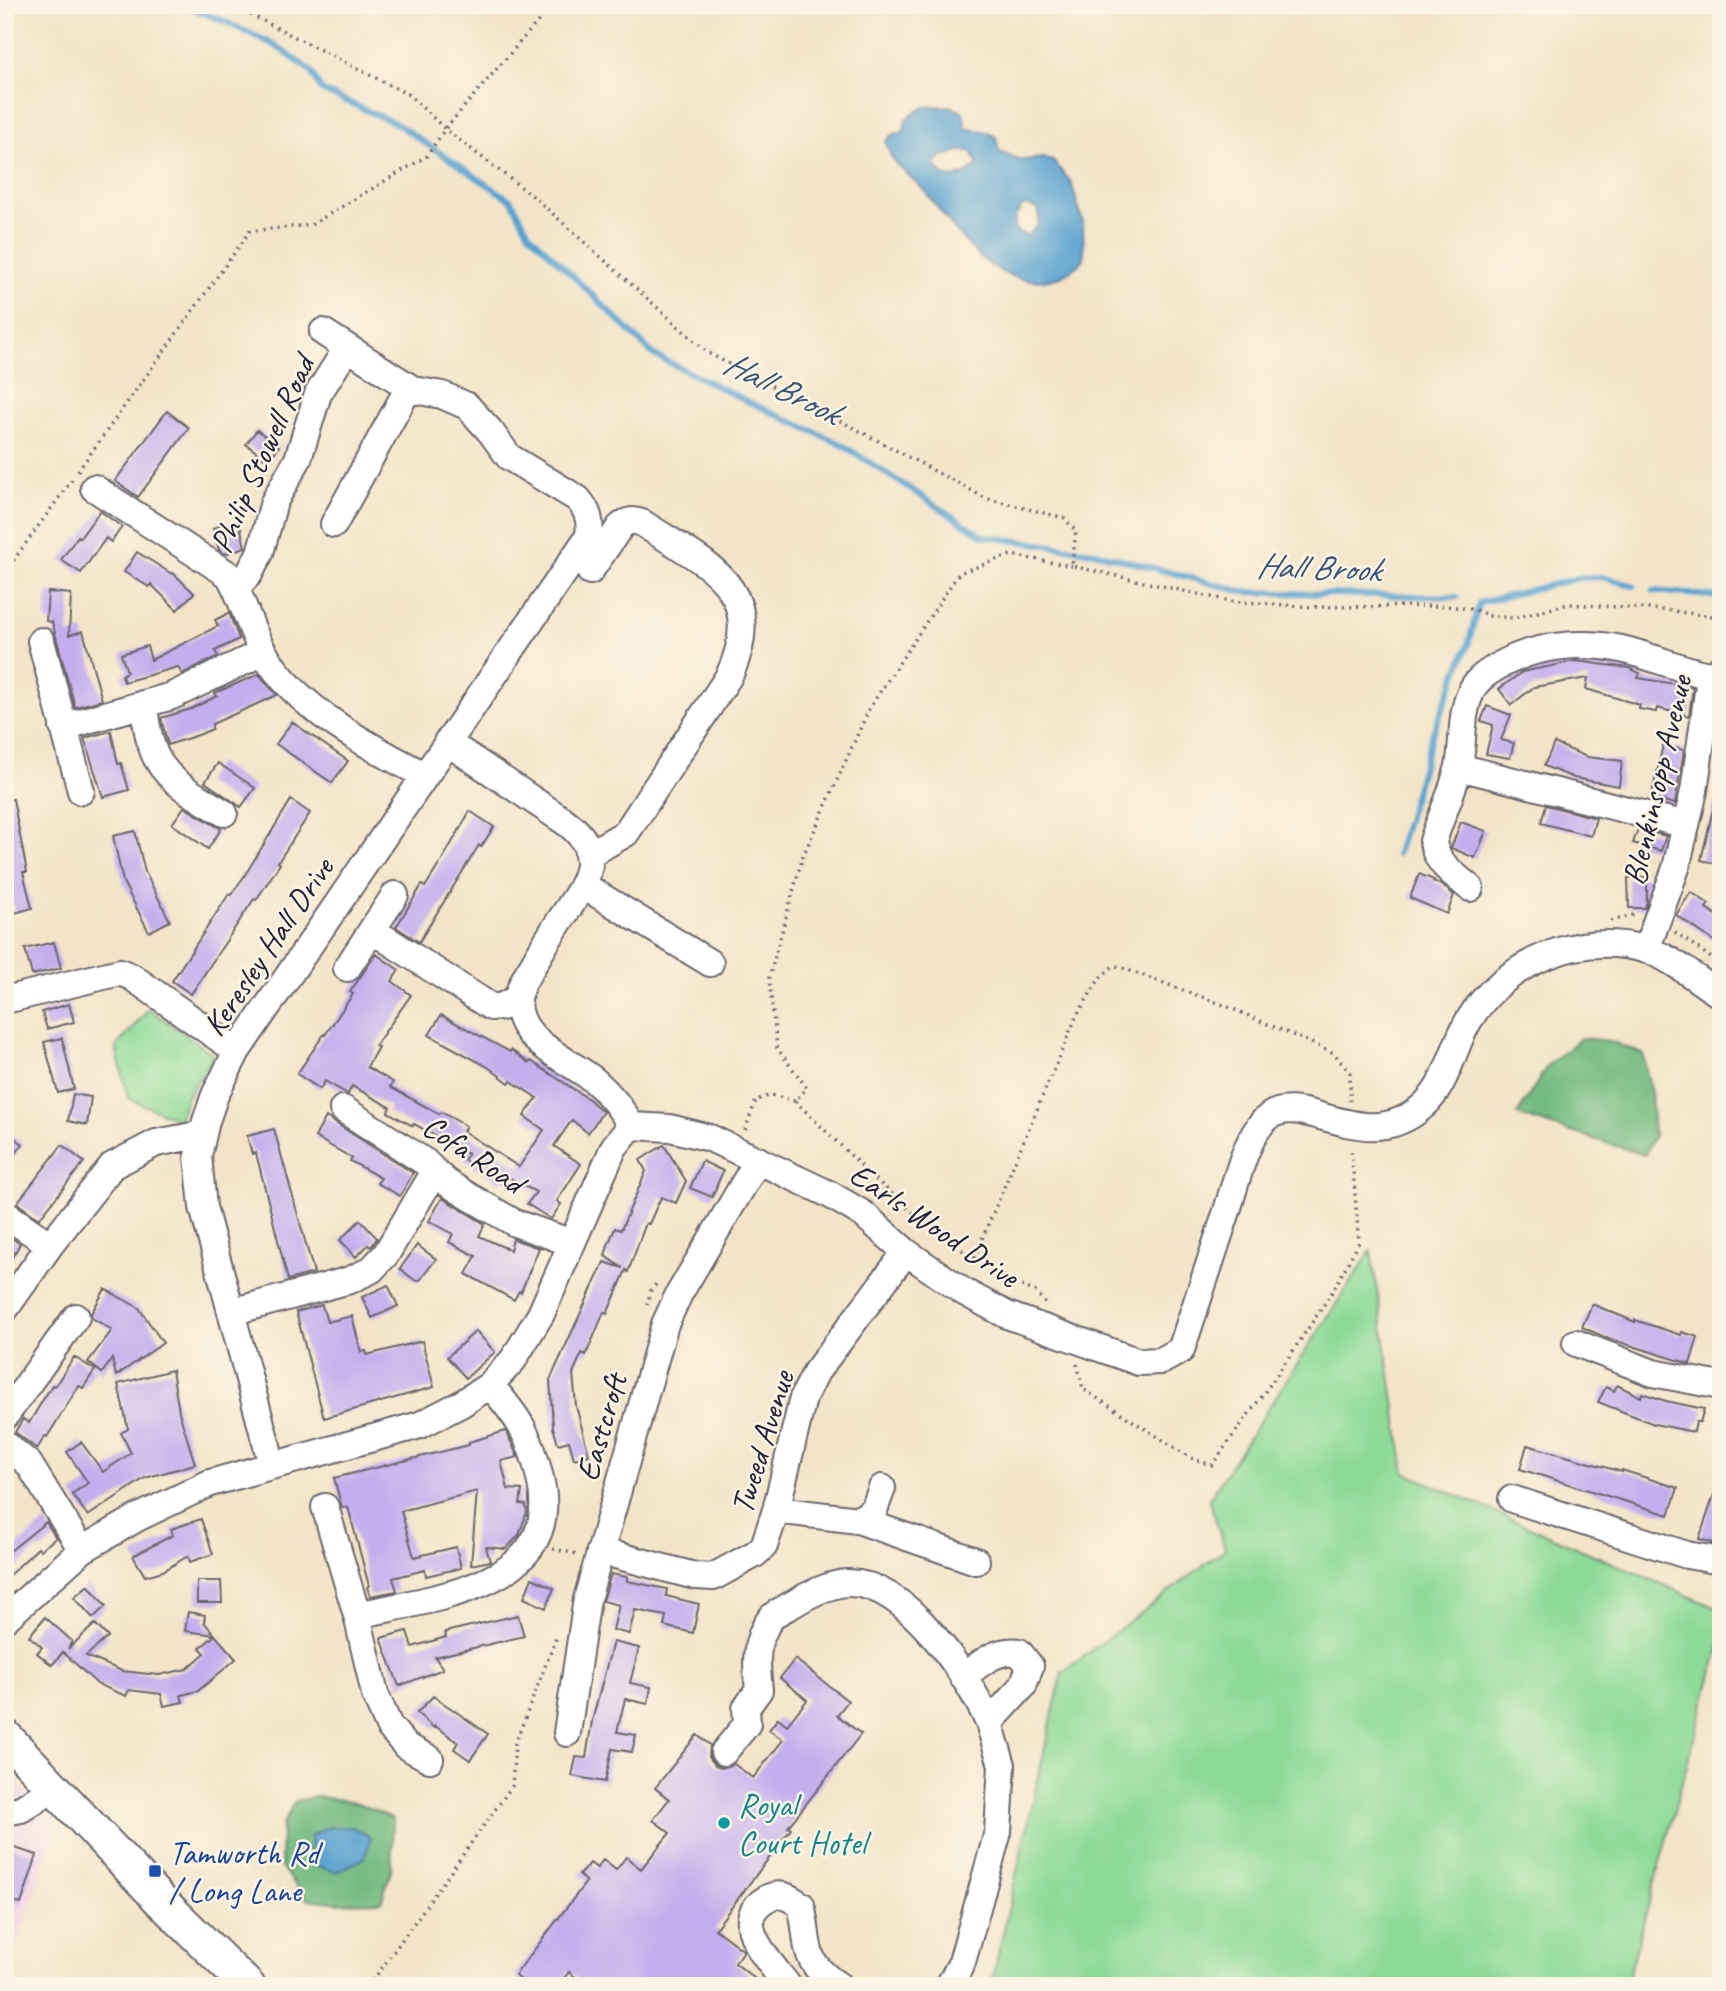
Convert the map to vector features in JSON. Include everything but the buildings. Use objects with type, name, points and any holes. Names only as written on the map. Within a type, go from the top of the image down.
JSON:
[{"type":"main road","points":[[5,1736],[159,1899],[248,1986]]},
{"type":"street","points":[[323,332],[410,387],[334,524]]},
{"type":"street","name":"Philip Stowell Road","points":[[236,588],[249,574],[260,553],[274,502],[299,459],[318,394],[347,348]]},
{"type":"street","name":"Keresley Hall Drive","points":[[272,1465],[203,1207],[198,1156],[215,1095],[237,1051],[590,536],[591,522],[578,499],[509,457],[467,406],[442,395],[408,389]]},
{"type":"street","points":[[94,488],[229,575],[263,652],[279,676],[319,710],[370,747],[424,775]]},
{"type":"street","points":[[588,855],[626,833],[729,676],[740,652],[742,627],[739,605],[730,586],[711,568],[634,520],[620,527],[590,571]]},
{"type":"street","points":[[41,641],[81,791]]},
{"type":"street","points":[[1470,888],[1439,860],[1433,841],[1458,767],[1465,709],[1471,692],[1482,678],[1492,670],[1525,654],[1559,646],[1603,646],[1681,669],[1717,672]]},
{"type":"street","points":[[63,727],[172,696],[263,652]]},
{"type":"street","name":"Blenkinsopp Avenue","points":[[1646,950],[1676,867],[1694,791],[1709,685],[1717,672]]},
{"type":"street","points":[[143,704],[152,748],[162,766],[180,785],[224,813]]},
{"type":"street","points":[[5,1619],[82,1550],[137,1518],[210,1483],[420,1425],[461,1404],[490,1385],[513,1360],[541,1314],[614,1147],[631,1126],[620,1107],[595,1081],[531,1036],[523,1022],[518,998],[525,977],[584,886],[589,867],[587,844],[581,834],[447,742]]},
{"type":"street","points":[[1458,767],[1686,825]]},
{"type":"street","points":[[584,886],[710,962]]},
{"type":"street","points":[[346,968],[395,895]]},
{"type":"street","points":[[372,930],[491,1007],[501,1007],[518,998]]},
{"type":"street","name":"Earls Wood Drive","points":[[631,1126],[670,1128],[710,1138],[829,1194],[863,1214],[906,1252],[964,1292],[1007,1315],[1139,1362],[1161,1361],[1181,1350],[1247,1151],[1266,1118],[1295,1110],[1350,1125],[1384,1126],[1404,1119],[1433,1097],[1469,1019],[1493,988],[1534,960],[1580,947],[1623,946],[1646,950],[1692,974],[1721,995]]},
{"type":"street","points":[[5,1000],[120,972],[132,977],[237,1051]]},
{"type":"street","name":"Cofa Road","points":[[343,1109],[425,1162],[446,1182],[515,1223],[572,1243]]},
{"type":"street","points":[[5,1309],[50,1245],[112,1166],[156,1143],[203,1134]]},
{"type":"street","name":"Eastcroft","points":[[567,1733],[592,1554],[665,1324],[679,1294],[758,1160]]},
{"type":"street","points":[[231,1312],[351,1280],[371,1270],[386,1254],[434,1172]]},
{"type":"street","points":[[5,1214],[50,1245]]},
{"type":"street","name":"Tweed Avenue","points":[[592,1554],[695,1576],[713,1577],[755,1554],[764,1546],[776,1510],[803,1398],[816,1372],[906,1252]]},
{"type":"street","points":[[5,1416],[76,1317]]},
{"type":"street","points":[[1576,1343],[1653,1373],[1721,1386]]},
{"type":"street","points":[[357,1615],[456,1592],[494,1578],[520,1562],[533,1545],[541,1528],[545,1506],[532,1445],[517,1418],[490,1385]]},
{"type":"street","points":[[5,1444],[29,1464],[82,1550]]},
{"type":"street","points":[[858,1520],[874,1510],[882,1488]]},
{"type":"street","points":[[1512,1499],[1687,1555],[1721,1561]]},
{"type":"street","points":[[325,1507],[357,1615],[375,1694],[389,1726],[406,1746],[430,1759]]},
{"type":"street","points":[[776,1510],[858,1520],[976,1561]]},
{"type":"street","points":[[724,1752],[747,1724],[746,1708],[759,1690],[757,1644],[771,1617],[806,1596],[846,1583],[869,1586],[905,1607],[937,1638],[977,1696],[1002,1765],[998,1832],[962,1962],[949,1986]]},
{"type":"street","points":[[963,1677],[989,1657],[1004,1650],[1019,1652],[1030,1666],[1023,1686],[989,1723]]},
{"type":"street","points":[[5,1812],[22,1809],[53,1789]]},
{"type":"street","points":[[788,1986],[761,1950],[751,1929],[751,1913],[760,1903],[774,1895],[787,1896],[801,1905],[809,1958],[837,1985]]},
{"type":"path","points":[[232,5],[409,95],[445,129],[534,197],[708,353],[985,498],[1064,518],[1076,531],[1072,566],[1229,601],[1314,607],[1445,606],[1472,609],[1490,616],[1514,618],[1569,604],[1665,610],[1721,617]]},
{"type":"path","points":[[5,572],[250,230],[311,225],[427,156],[445,129],[552,5]]},
{"type":"path","points":[[974,1258],[1077,1015],[1100,978],[1114,965],[1224,1004],[1334,1053],[1350,1073],[1350,1125],[1359,1242],[1333,1291],[1212,1465],[1191,1458],[1083,1389],[1074,1352]]},
{"type":"path","points":[[795,1101],[939,1236],[1017,1284],[1036,1292],[1051,1311]]},
{"type":"path","points":[[533,1545],[592,1554]]},
{"type":"shaded area","points":[[5,1766],[55,1830],[5,1979]]},
{"type":"green space","points":[[149,1009],[214,1055],[186,1098],[179,1120],[128,1098],[116,1047]]},
{"type":"green space","points":[[1581,1038],[1610,1041],[1643,1054],[1651,1092],[1654,1136],[1645,1155],[1517,1115],[1548,1065]]},
{"type":"green space","points":[[1371,1251],[1405,1473],[1721,1610],[1721,1641],[1626,1986],[991,1986],[1062,1673],[1225,1549],[1209,1499]]},
{"type":"green space","points":[[315,1797],[355,1803],[393,1819],[391,1871],[381,1902],[341,1903],[307,1899],[281,1867],[282,1826],[295,1801]]},
{"type":"water","points":[[950,106],[963,112],[966,129],[984,131],[996,137],[999,151],[1020,160],[1046,158],[1053,161],[1071,182],[1083,223],[1084,259],[1057,277],[1029,280],[1000,271],[974,251],[922,188],[896,163],[886,142],[892,135],[904,132],[906,119],[924,107]],"holes":[[[959,151],[971,151],[978,164],[960,176],[943,175],[934,163],[941,157]],[[1022,206],[1038,209],[1038,224],[1028,235],[1019,233],[1014,228],[1015,217]]]},
{"type":"water","points":[[328,1827],[352,1827],[371,1837],[365,1858],[336,1872],[315,1865],[310,1851],[310,1836]]},
{"type":"waterway","name":"Hall Brook","points":[[182,5],[275,45],[311,71],[321,90],[397,124],[512,201],[529,233],[654,355],[841,444],[983,536],[1094,552],[1244,592],[1457,597]]},
{"type":"waterway","points":[[1397,854],[1432,735],[1468,645],[1479,603],[1578,578],[1602,577],[1634,586]]},
{"type":"waterway","name":"Hall Brook","points":[[1654,591],[1721,597]]},
{"type":"place","name":"Royal Court Hotel","points":[[724,1823]]},
{"type":"place","name":"Tamworth Rd / Long Lane","points":[[155,1871]]}]
